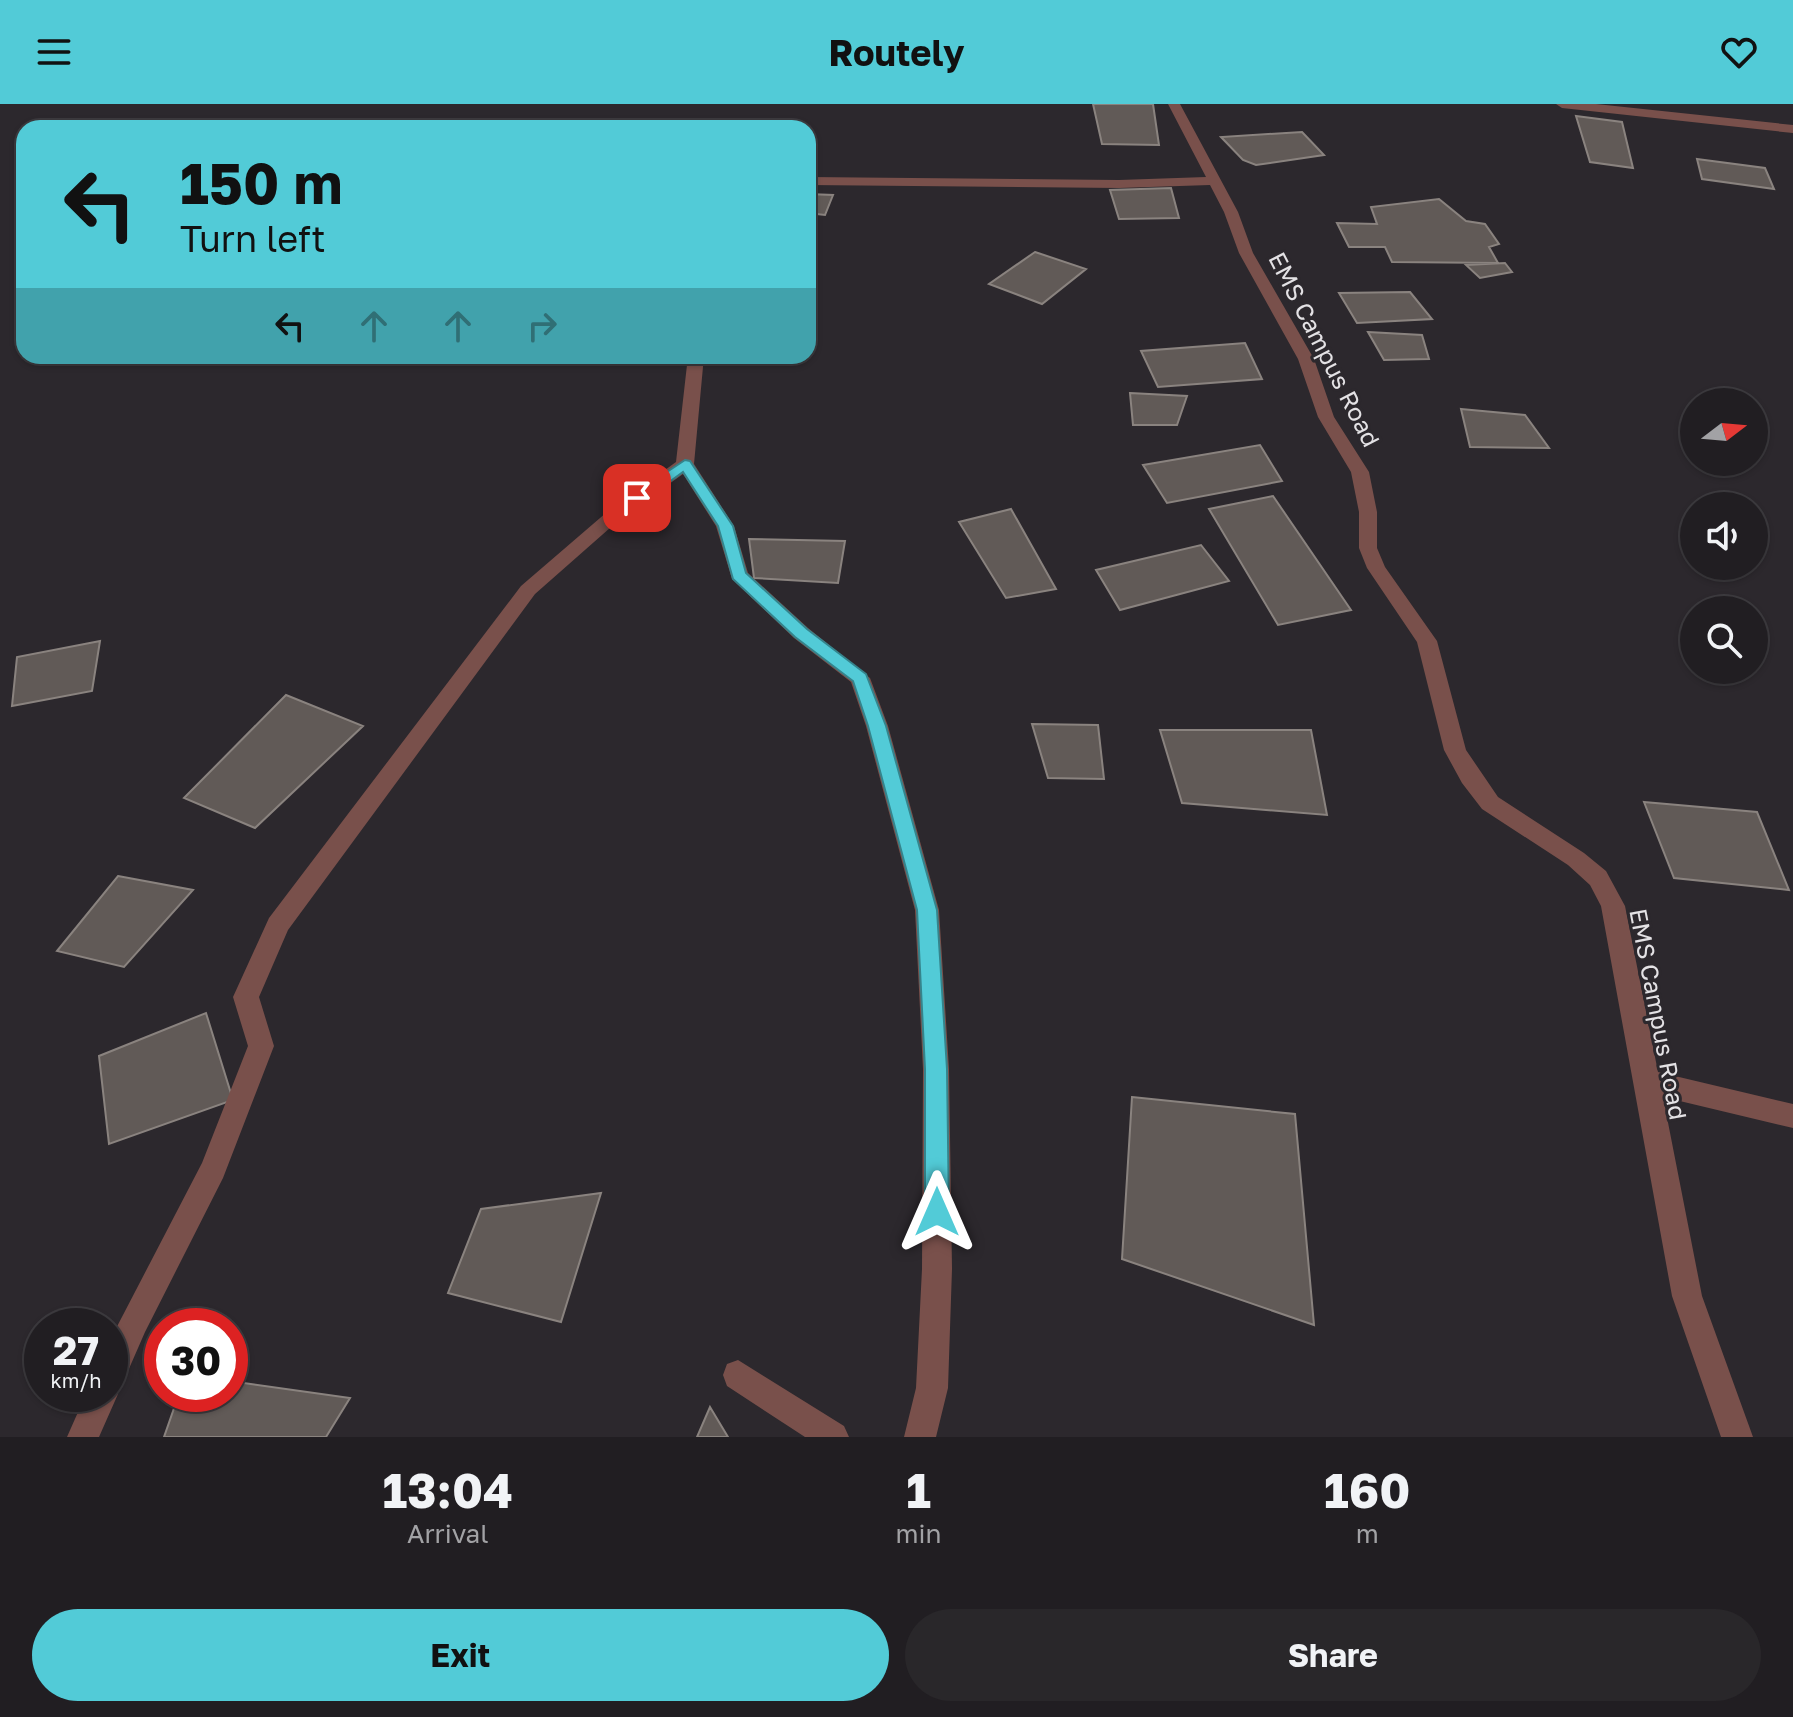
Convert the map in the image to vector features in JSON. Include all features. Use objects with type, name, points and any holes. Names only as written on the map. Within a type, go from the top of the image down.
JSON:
[{"type":"street","name":"EMS Campus Road","points":[[1174,104],[1231,212],[1246,253],[1306,359],[1326,417],[1360,472],[1368,512],[1368,548],[1376,568],[1427,641],[1455,750],[1490,803],[1576,859],[1598,878],[1613,906],[1687,1296],[1737,1437]]},
{"type":"street","points":[[1562,104],[1793,129]]},
{"type":"street","points":[[816,181],[1119,184],[1214,181]]},
{"type":"street","points":[[695,364],[685,464],[725,526],[739,575],[801,633],[860,678],[877,726],[927,910],[936,1069],[937,1269],[932,1388],[920,1437]]},
{"type":"street","points":[[128,1335],[213,1169],[261,1046],[246,997],[278,925],[528,590],[613,516],[685,464]]},
{"type":"street","points":[[1646,1081],[1793,1116]]},
{"type":"street","points":[[738,1375],[833,1437]]},
{"type":"street","points":[[83,1437],[94,1412]]},
{"type":"building","points":[[1093,104],[1153,104],[1159,145],[1102,144]]},
{"type":"building","points":[[1576,116],[1622,122],[1633,168],[1590,162]]},
{"type":"building","points":[[1302,132],[1324,155],[1256,165],[1243,160],[1221,137]]},
{"type":"building","points":[[1697,159],[1765,168],[1774,189],[1702,179]]},
{"type":"building","points":[[1171,188],[1179,218],[1119,219],[1110,190]]},
{"type":"building","points":[[816,194],[833,195],[825,215],[816,214]]},
{"type":"building","points":[[1439,199],[1466,221],[1485,224],[1499,244],[1489,247],[1498,263],[1392,262],[1385,247],[1349,247],[1337,223],[1377,224],[1371,207]]},
{"type":"building","points":[[1035,252],[1086,269],[1042,304],[989,284]]},
{"type":"building","points":[[1505,263],[1512,272],[1480,278],[1466,265]]},
{"type":"building","points":[[1410,292],[1432,319],[1357,323],[1339,293]]},
{"type":"building","points":[[1368,332],[1422,335],[1429,359],[1384,360]]},
{"type":"building","points":[[1245,343],[1262,379],[1158,387],[1141,351]]},
{"type":"building","points":[[1130,393],[1187,396],[1177,425],[1133,425]]},
{"type":"building","points":[[1461,409],[1525,415],[1549,448],[1470,447]]},
{"type":"building","points":[[1260,445],[1282,481],[1167,503],[1143,465]]},
{"type":"building","points":[[1273,496],[1351,610],[1278,625],[1209,509]]},
{"type":"building","points":[[1011,509],[1056,589],[1006,598],[959,522]]},
{"type":"building","points":[[749,539],[845,541],[838,583],[754,578]]},
{"type":"building","points":[[1201,545],[1229,581],[1120,610],[1096,570]]},
{"type":"building","points":[[100,641],[92,691],[12,706],[17,657]]},
{"type":"building","points":[[286,695],[363,726],[255,828],[184,798]]},
{"type":"building","points":[[1032,724],[1098,725],[1104,779],[1048,778]]},
{"type":"building","points":[[1160,730],[1311,730],[1327,815],[1182,803]]},
{"type":"building","points":[[1644,802],[1757,812],[1789,890],[1674,878]]},
{"type":"building","points":[[118,876],[193,890],[124,967],[57,951]]},
{"type":"building","points":[[206,1013],[233,1100],[109,1144],[99,1056]]},
{"type":"building","points":[[1132,1097],[1295,1114],[1314,1325],[1122,1259]]},
{"type":"building","points":[[601,1193],[561,1322],[448,1293],[481,1209]]},
{"type":"building","points":[[248,1384],[350,1398],[326,1437],[164,1437],[173,1412],[248,1412]]},
{"type":"building","points":[[710,1407],[728,1437],[697,1437]]},
{"type":"route","points":[[637,498],[685,464],[725,526],[739,575],[801,633],[860,678],[877,726],[927,910],[936,1069],[937,1212]]}]
